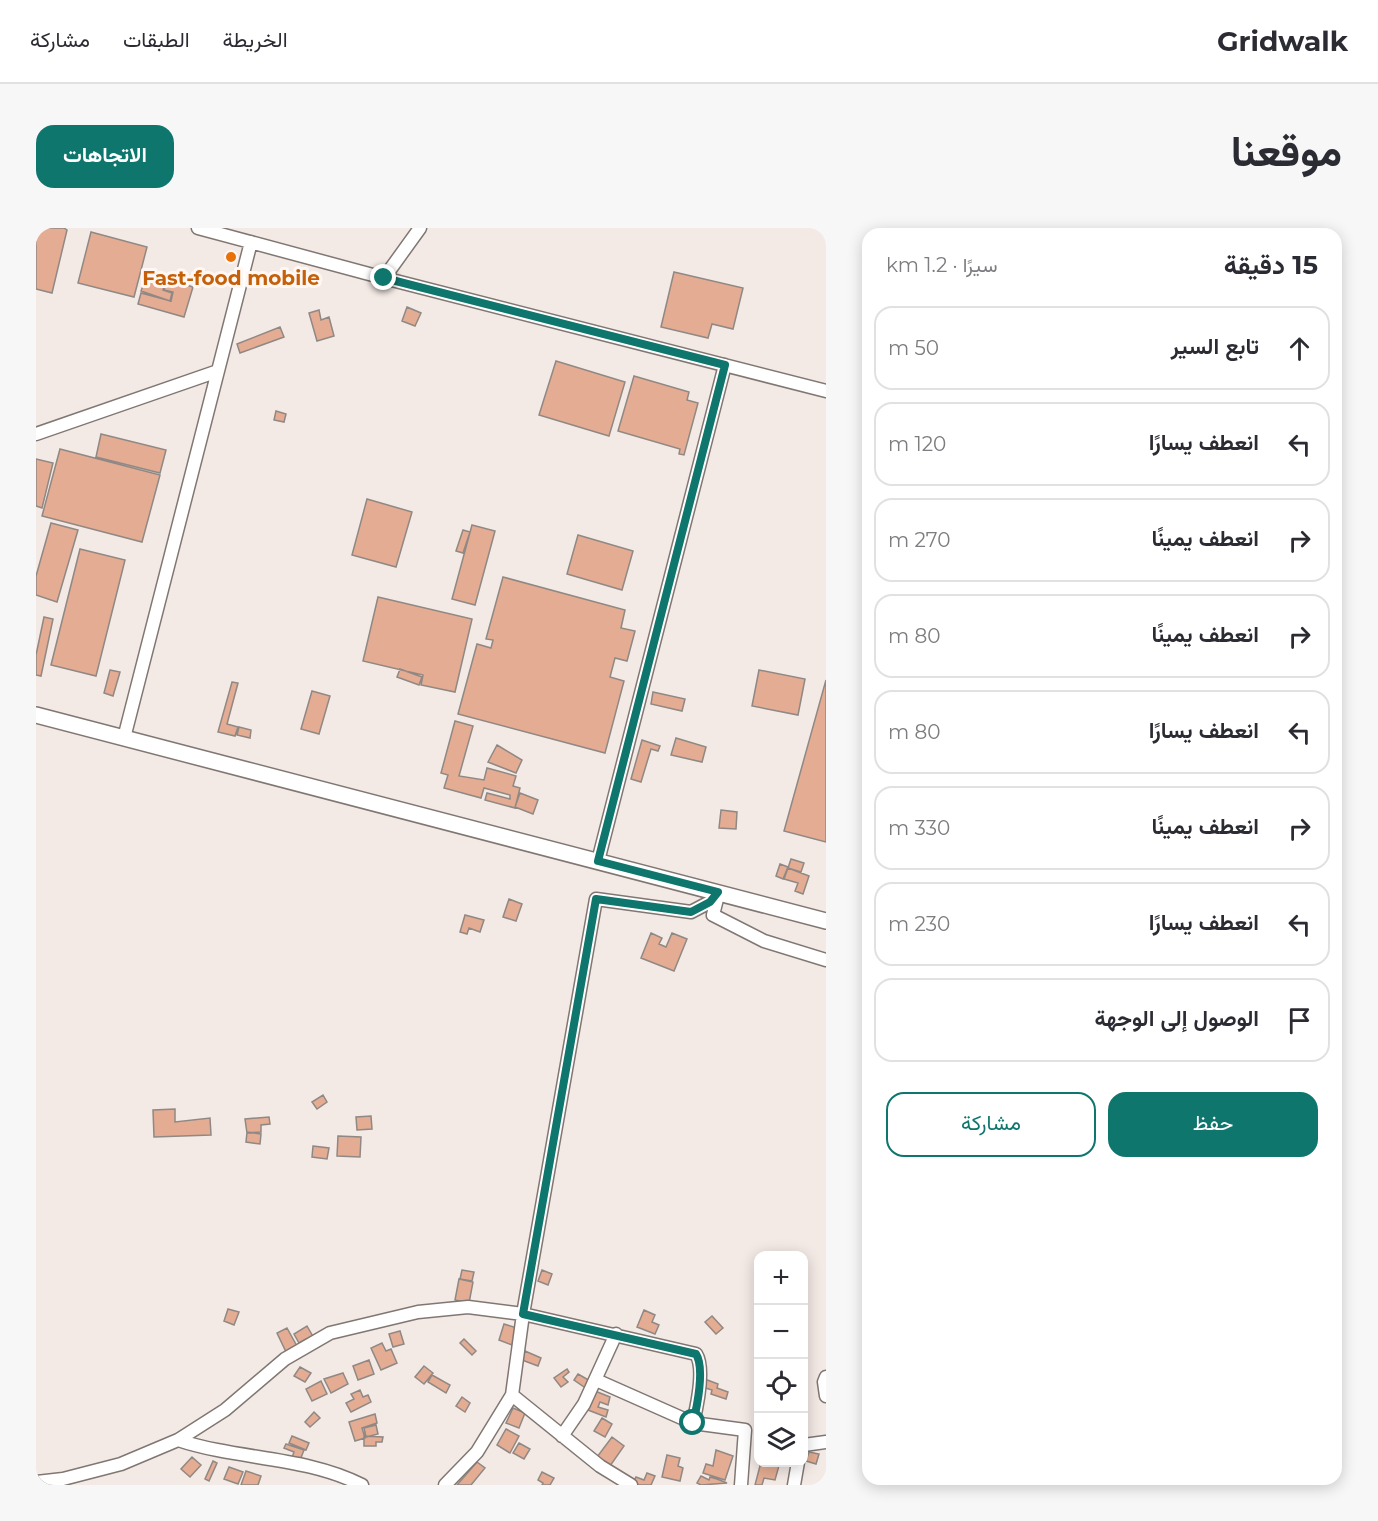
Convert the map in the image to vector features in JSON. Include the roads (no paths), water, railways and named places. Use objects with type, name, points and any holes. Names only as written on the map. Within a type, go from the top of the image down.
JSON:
[{"type":"street","points":[[198,228],[826,391]]},
{"type":"street","points":[[384,278],[420,228]]},
{"type":"street","points":[[124,738],[251,242]]},
{"type":"street","points":[[598,861],[725,365]]},
{"type":"street","points":[[36,434],[218,371]]},
{"type":"street","points":[[36,715],[826,921]]},
{"type":"street","points":[[718,892],[713,915],[764,941],[826,960]]},
{"type":"street","points":[[445,1485],[477,1452],[512,1395],[523,1314],[596,899],[691,912],[710,902],[718,892]]},
{"type":"street","points":[[38,1483],[121,1464],[178,1440],[225,1410],[285,1359],[330,1334],[417,1312],[468,1307],[523,1314],[671,1346],[698,1356],[699,1385],[693,1423]]},
{"type":"street","points":[[562,1437],[596,1380],[616,1334]]},
{"type":"street","points":[[826,1377],[824,1382],[826,1396]]},
{"type":"street","points":[[596,1380],[693,1423],[745,1430],[754,1429]]},
{"type":"street","points":[[512,1395],[600,1466],[631,1485]]},
{"type":"street","points":[[741,1485],[745,1430]]},
{"type":"street","points":[[178,1440],[231,1453],[336,1472],[362,1485]]},
{"type":"street","points":[[808,1444],[826,1442]]},
{"type":"street","points":[[794,1485],[797,1467]]},
{"type":"place","name":"Fast-food mobile","points":[[231,257]]}]
